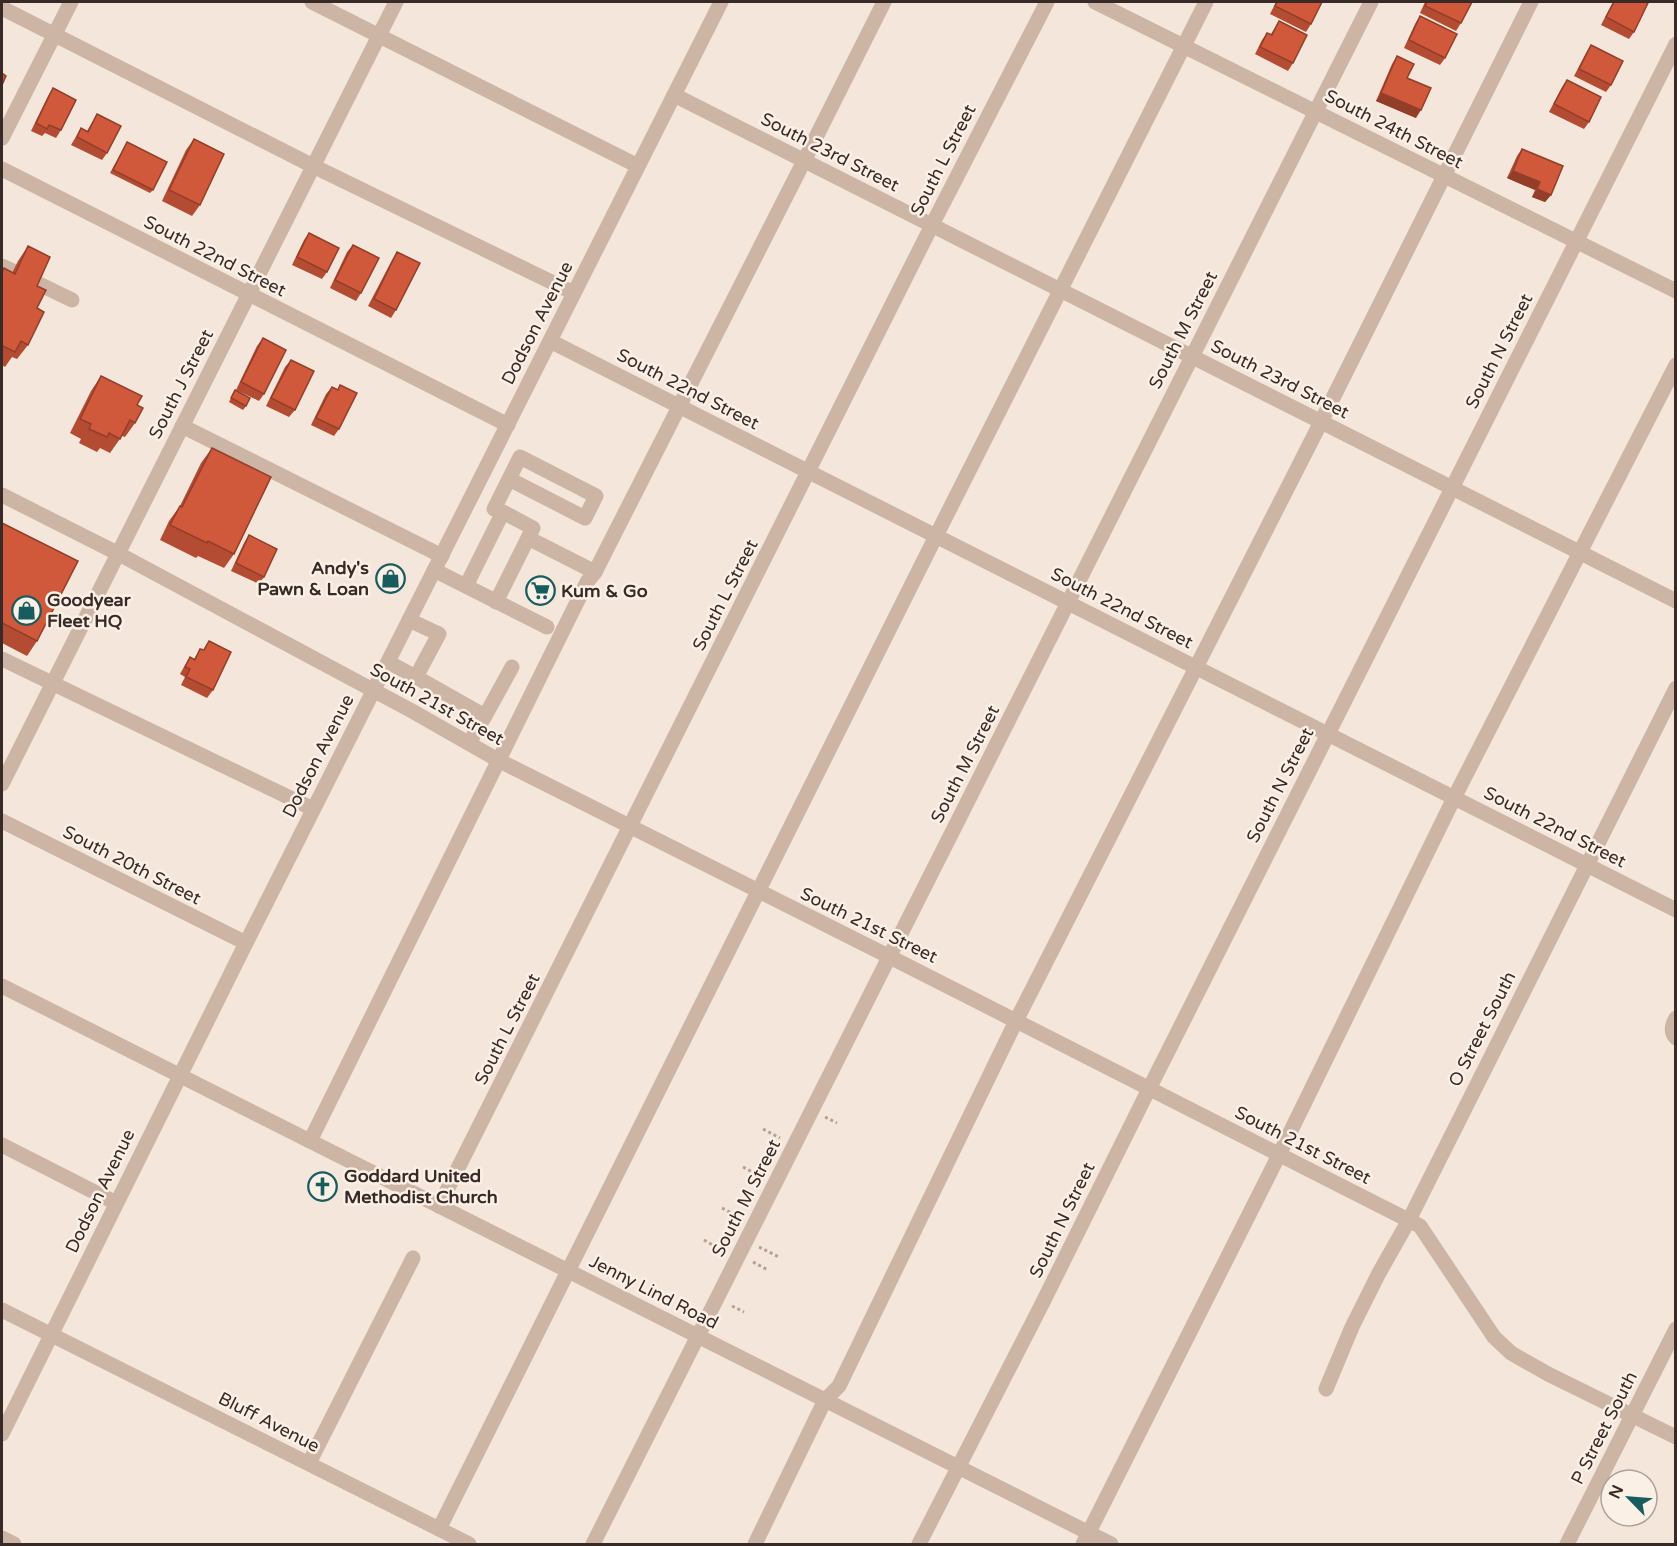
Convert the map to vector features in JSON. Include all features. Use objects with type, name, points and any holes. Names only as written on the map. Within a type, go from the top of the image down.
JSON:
[{"type":"street","points":[[2,138],[70,2]]},
{"type":"street","points":[[312,2],[639,166]]},
{"type":"street","name":"South J Street","points":[[2,784],[396,2]]},
{"type":"street","name":"Dodson Avenue","points":[[2,1434],[179,1076],[721,2]]},
{"type":"street","points":[[310,1141],[587,582],[595,572],[884,2]]},
{"type":"street","name":"South L Street","points":[[439,1206],[932,225],[1047,2]]},
{"type":"street","name":"South 24th Street","points":[[1095,2],[1676,291]]},
{"type":"street","points":[[439,1529],[1206,2]]},
{"type":"street","name":"South M Street","points":[[593,1545],[1371,2]]},
{"type":"street","points":[[755,1545],[825,1400],[839,1386],[1016,1021],[1321,422],[1531,2]]},
{"type":"street","points":[[2,8],[313,166],[574,293]]},
{"type":"street","name":"South N Street","points":[[919,1545],[1676,44]]},
{"type":"street","name":"South 23rd Street","points":[[674,95],[1676,601]]},
{"type":"street","name":"South 22nd Street","points":[[2,170],[508,425]]},
{"type":"street","points":[[35,282],[72,300]]},
{"type":"street","name":"South 22nd Street","points":[[550,341],[1676,910]]},
{"type":"street","points":[[1085,1539],[1279,1155],[1454,798],[1676,365]]},
{"type":"street","points":[[182,426],[442,556]]},
{"type":"street","points":[[494,453],[516,465]]},
{"type":"street","points":[[466,586],[499,511],[508,479],[520,457],[596,496],[585,518],[508,479]]},
{"type":"street","name":"South 21st Street","points":[[2,495],[117,553],[498,760],[1420,1226],[1494,1337],[1511,1353],[1548,1374],[1676,1437]]},
{"type":"street","points":[[471,498],[533,528],[496,602]]},
{"type":"street","points":[[528,538],[595,572]]},
{"type":"street","points":[[435,570],[546,627]]},
{"type":"street","points":[[409,620],[439,634],[416,677]]},
{"type":"street","points":[[2,659],[314,809]]},
{"type":"street","points":[[388,662],[486,716]]},
{"type":"street","points":[[469,743],[512,667]]},
{"type":"street","name":"O Street South","points":[[1326,1389],[1352,1327],[1409,1221],[1676,688]]},
{"type":"street","name":"South 20th Street","points":[[2,820],[246,943]]},
{"type":"street","name":"Jenny Lind Road","points":[[2,986],[958,1467],[1085,1539],[1111,1545]]},
{"type":"street","points":[[1674,1037],[1672,1026],[1676,1018]]},
{"type":"street","points":[[2,1145],[116,1203]]},
{"type":"street","points":[[309,1463],[413,1258]]},
{"type":"street","name":"Bluff Avenue","points":[[2,1310],[470,1545]]},
{"type":"street","name":"P Street South","points":[[1567,1545],[1676,1329]]},
{"type":"street","points":[[2,1538],[14,1545]]},
{"type":"path","points":[[704,1240],[718,1248]]},
{"type":"path","points":[[747,1241],[779,1257]]},
{"type":"building","points":[[1277,2],[1322,2],[1311,24],[1275,6]]},
{"type":"building","points":[[1427,2],[1472,2],[1461,23],[1425,6]]},
{"type":"building","points":[[1614,2],[1648,3],[1634,32],[1606,17]]},
{"type":"building","points":[[1420,16],[1457,34],[1445,58],[1409,40]]},
{"type":"building","points":[[1279,21],[1307,35],[1293,63],[1260,47],[1267,33],[1272,35]]},
{"type":"building","points":[[1591,45],[1623,61],[1611,85],[1579,69]]},
{"type":"building","points":[[1397,56],[1414,64],[1407,78],[1431,88],[1421,110],[1381,93]]},
{"type":"building","points":[[2,73],[6,76],[2,85]]},
{"type":"building","points":[[1567,80],[1601,97],[1589,122],[1554,104]]},
{"type":"building","points":[[53,88],[76,100],[61,130],[49,125],[47,129],[36,123]]},
{"type":"building","points":[[97,114],[121,126],[107,153],[77,137],[81,128],[88,132]]},
{"type":"building","points":[[194,139],[224,154],[200,205],[169,190]]},
{"type":"building","points":[[127,142],[167,162],[153,190],[113,170]]},
{"type":"building","points":[[1522,149],[1563,166],[1551,195],[1537,189],[1540,182],[1513,171]]},
{"type":"building","points":[[309,233],[339,248],[327,272],[297,257]]},
{"type":"building","points":[[353,245],[379,258],[361,293],[335,280]]},
{"type":"building","points":[[28,246],[50,257],[37,286],[46,290],[37,308],[44,312],[28,345],[21,341],[15,352],[3,346],[2,349],[2,272],[4,268],[15,274]]},
{"type":"building","points":[[397,252],[420,263],[396,310],[374,299]]},
{"type":"building","points":[[263,338],[286,350],[264,394],[241,382]]},
{"type":"building","points":[[291,360],[314,371],[295,410],[271,398]]},
{"type":"building","points":[[101,376],[142,396],[137,405],[143,408],[135,423],[130,420],[120,439],[109,433],[107,437],[89,429],[91,424],[80,419]]},
{"type":"building","points":[[340,385],[357,393],[339,429],[316,418],[332,387],[338,390]]},
{"type":"building","points":[[235,390],[250,398],[246,406],[231,398]]},
{"type":"building","points":[[212,448],[271,477],[234,554],[170,525],[180,506],[182,507]]},
{"type":"building","name":"Goodyear Fleet HQ","points":[[2,523],[78,561],[37,641],[2,623]]},
{"type":"building","points":[[249,535],[277,549],[264,577],[236,563]]},
{"type":"building","points":[[209,641],[231,652],[213,690],[186,677],[190,669],[185,667],[190,657],[195,660],[200,649],[204,650]]},
{"type":"place","name":"Andy's Pawn & Loan","points":[[390,578]]},
{"type":"place","name":"Kum & Go","points":[[540,591]]},
{"type":"place","name":"Goodyear Fleet HQ","points":[[26,610]]},
{"type":"place","name":"Goddard United Methodist Church","points":[[323,1186]]}]
